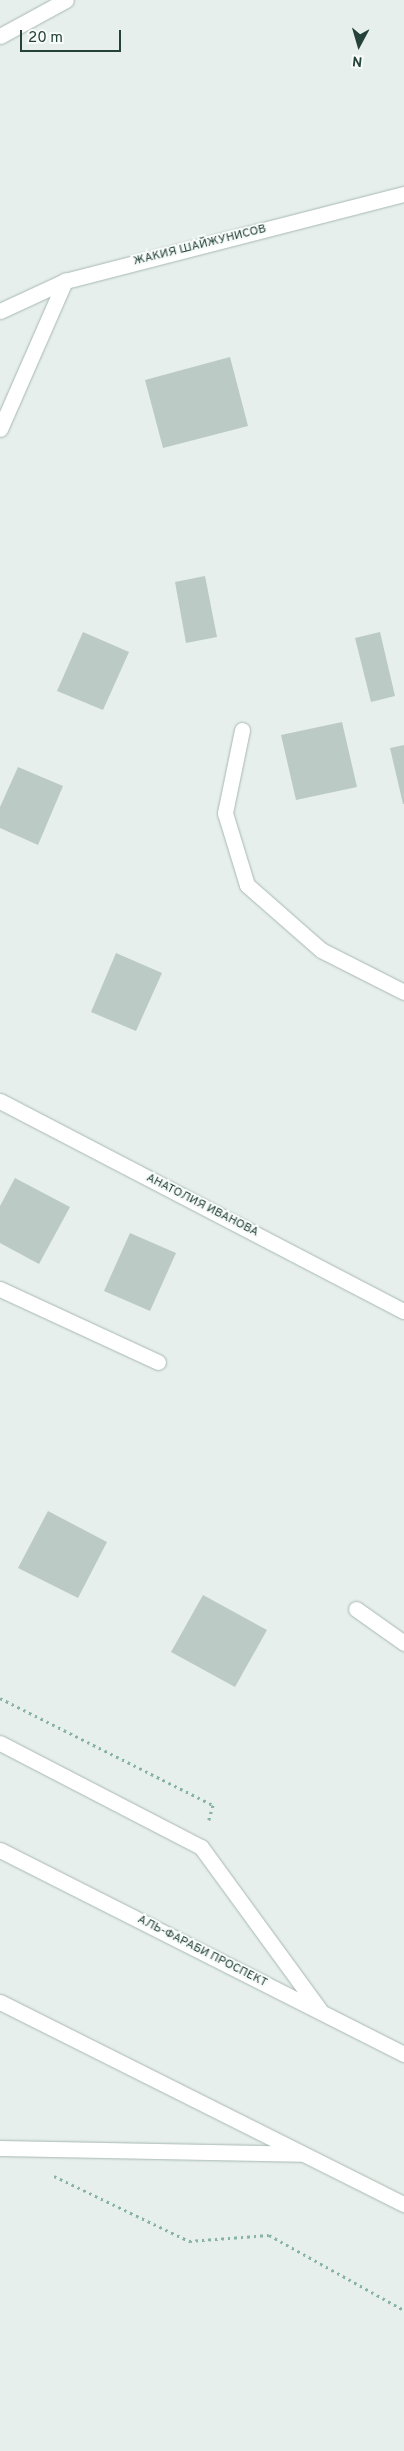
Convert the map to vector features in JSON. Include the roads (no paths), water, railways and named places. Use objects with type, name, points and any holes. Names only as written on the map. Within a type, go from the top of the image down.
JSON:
[{"type":"street","points":[[0,36],[66,0]]},
{"type":"street","name":"ЖАКИЯ ШАЙЖУНИСОВ","points":[[0,311],[65,281],[404,194]]},
{"type":"street","points":[[0,428],[65,281]]},
{"type":"street","points":[[242,730],[225,813],[248,885],[321,950],[404,992]]},
{"type":"street","name":"АНАТОЛИЯ ИВАНОВА","points":[[0,1101],[404,1311]]},
{"type":"street","points":[[0,1289],[158,1362]]},
{"type":"street","points":[[356,1609],[404,1643]]},
{"type":"street","points":[[0,1744],[201,1847],[322,2013]]},
{"type":"street","name":"АЛЬ-ФАРАБИ ПРОСПЕКТ","points":[[0,1850],[404,2054]]},
{"type":"street","points":[[0,2002],[404,2204]]},
{"type":"street","points":[[0,2148],[305,2154]]}]
